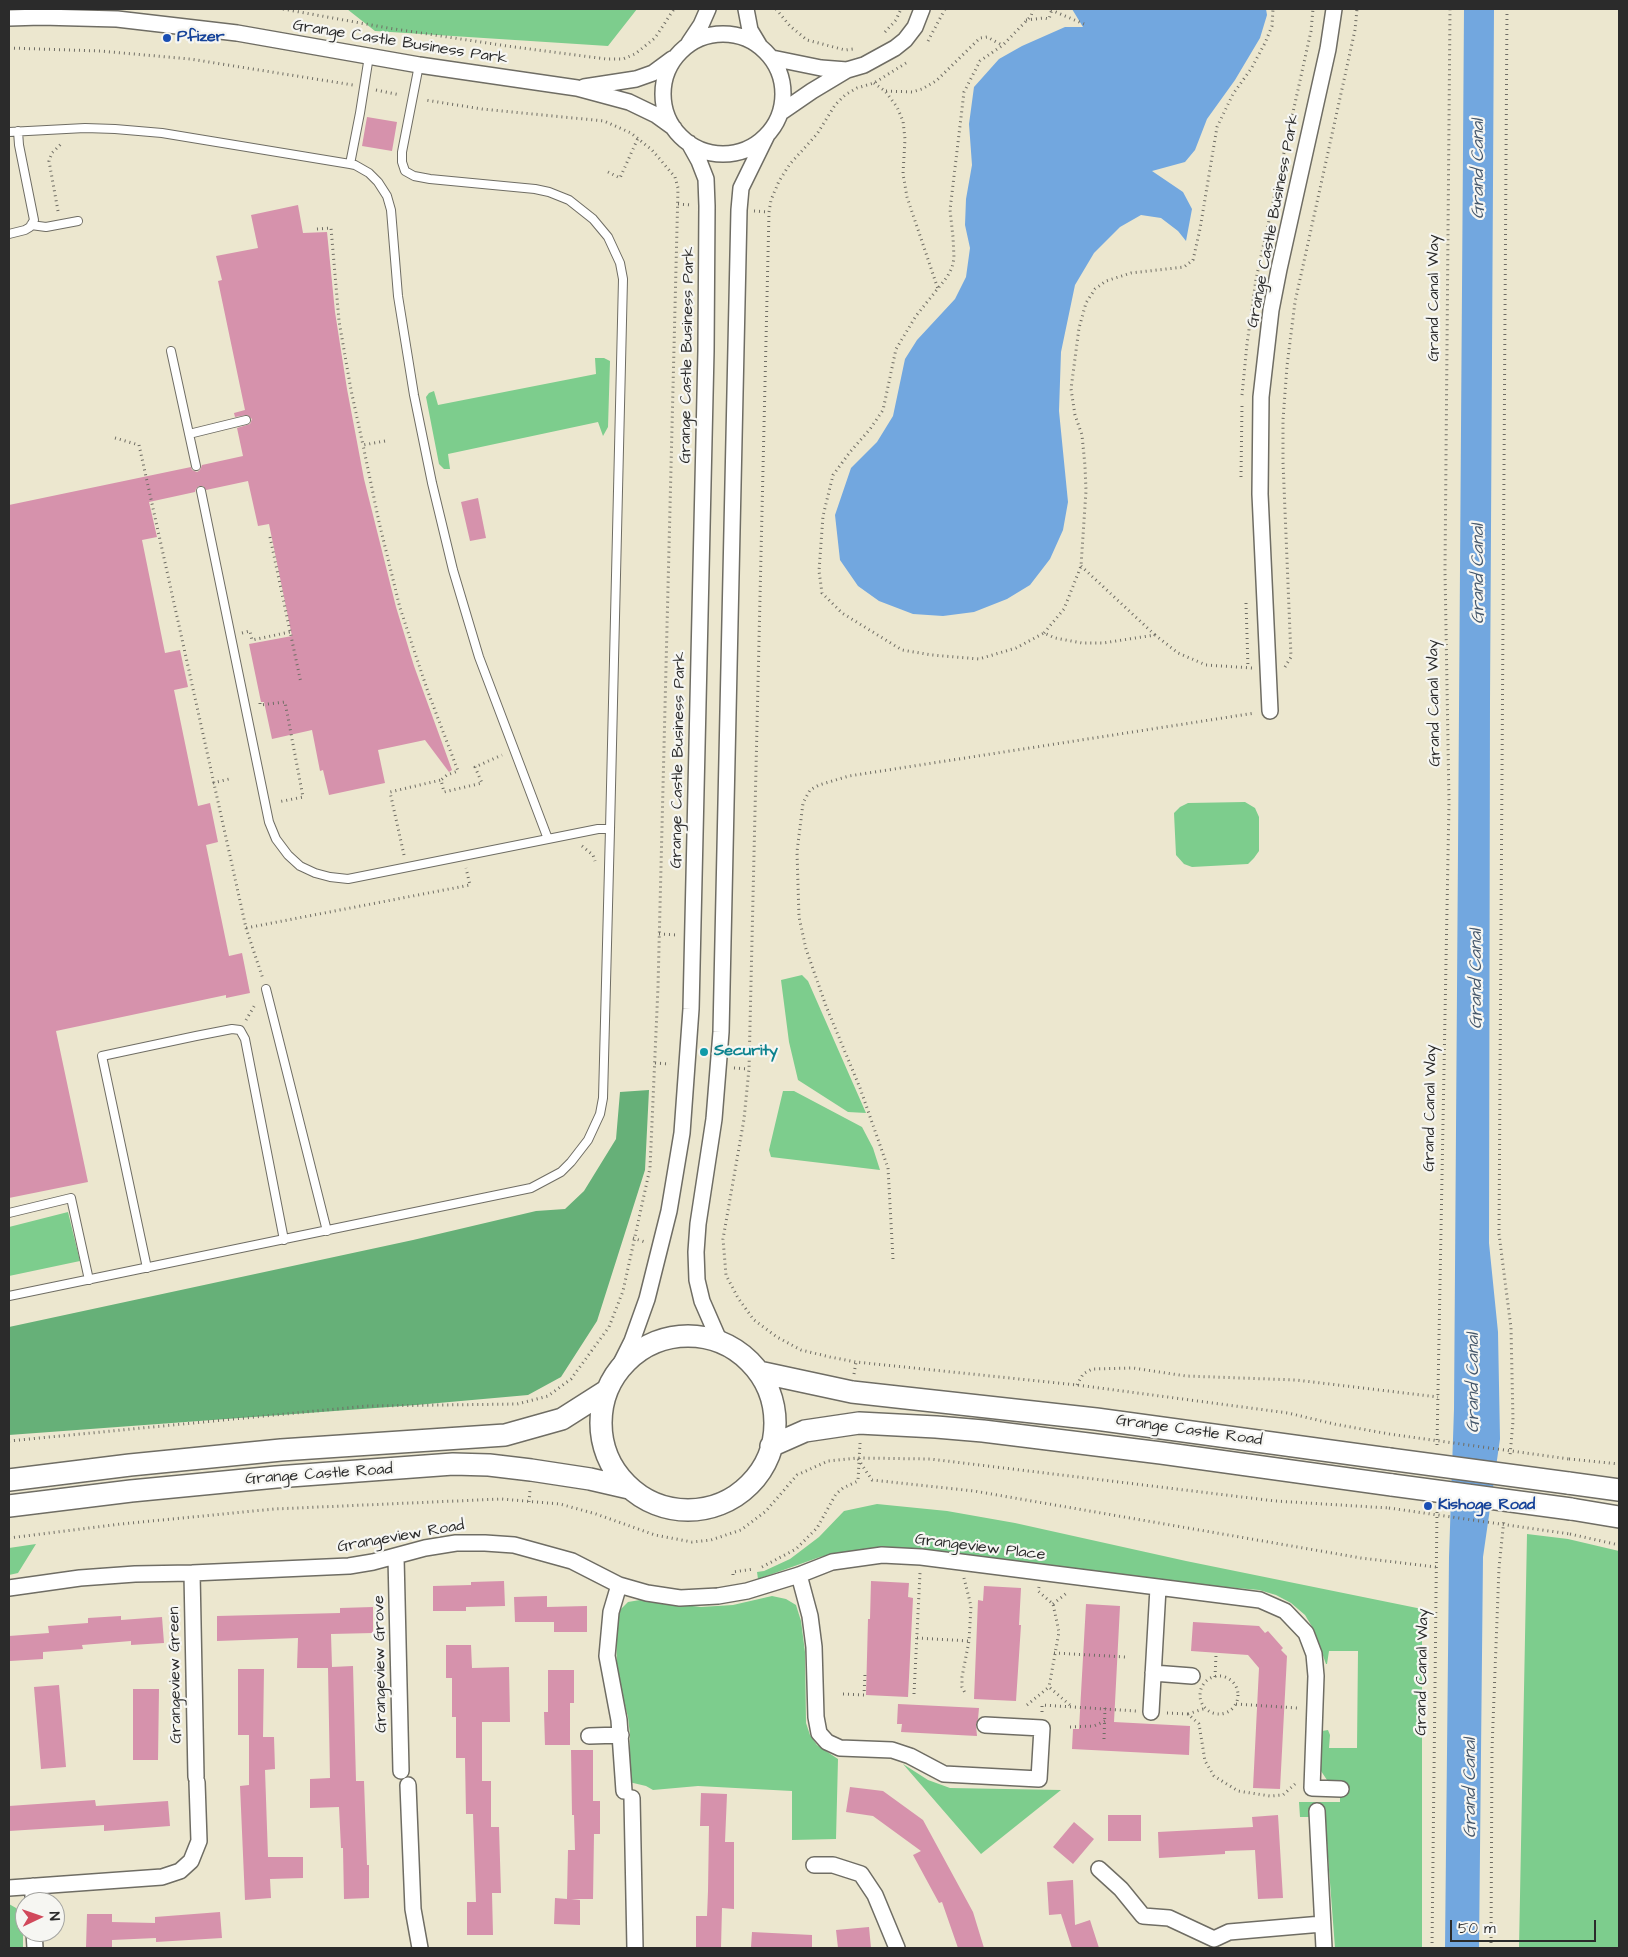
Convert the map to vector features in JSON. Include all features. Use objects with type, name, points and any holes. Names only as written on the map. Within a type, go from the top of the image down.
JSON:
[{"type":"main road","name":"Grange Castle Road","points":[[682,1335],[719,1340],[744,1355],[760,1372],[772,1406],[774,1420],[771,1446],[764,1468],[746,1489],[733,1498],[703,1510],[685,1511],[669,1509],[654,1504],[629,1488],[609,1461],[601,1436],[601,1413],[606,1391],[617,1371],[639,1350],[657,1340],[682,1335]]},
{"type":"main road","name":"Grange Castle Road","points":[[760,1372],[852,1392],[1096,1419],[1619,1490]]},
{"type":"main road","name":"Grange Castle Road","points":[[9,1480],[130,1465],[280,1450],[505,1436],[562,1419],[606,1391]]},
{"type":"main road","name":"Grange Castle Road","points":[[771,1446],[805,1431],[841,1425],[874,1423],[983,1431],[1161,1453],[1619,1517]]},
{"type":"main road","name":"Grange Castle Road","points":[[9,1506],[267,1478],[453,1464],[489,1465],[531,1470],[590,1479],[629,1488]]},
{"type":"street","points":[[708,9],[701,25],[675,58],[666,73],[663,91],[665,111],[674,128],[688,143],[707,152],[726,154],[745,150],[767,136]]},
{"type":"street","points":[[719,1340],[702,1301],[697,1280],[696,1252],[698,1224],[714,1119],[721,1032],[739,210],[741,188],[780,113],[784,95],[781,77],[772,58],[759,45],[750,30],[746,9]]},
{"type":"street","points":[[780,113],[847,70],[864,65],[895,48],[905,40],[915,27],[922,9]]},
{"type":"street","name":"Grange Castle Business Park","points":[[1270,711],[1260,494],[1261,397],[1271,310],[1328,49],[1334,9]]},
{"type":"street","name":"Grange Castle Business Park","points":[[9,18],[117,19],[237,33],[418,65],[577,88],[628,102],[656,115],[674,128]]},
{"type":"street","points":[[686,46],[700,38],[719,33],[740,36],[759,45]]},
{"type":"street","name":"Grange Castle Business Park","points":[[577,88],[636,79],[654,73],[675,58]]},
{"type":"street","points":[[772,58],[821,68],[847,70]]},
{"type":"street","name":"Grange Castle Business Park","points":[[617,1371],[632,1341],[647,1299],[669,1211],[682,1133],[691,1009],[706,351],[707,206],[706,179],[699,161],[688,143]]},
{"type":"street","name":"Grangeview Road","points":[[9,1588],[80,1578],[135,1574],[349,1566],[396,1557],[425,1548],[456,1543],[514,1545],[572,1561],[619,1585],[648,1594],[680,1598],[718,1596],[759,1588]]},
{"type":"street","name":"Grangeview Place","points":[[759,1588],[832,1562],[882,1554],[1260,1600],[1286,1611],[1306,1633],[1314,1654],[1316,1676],[1313,1781]]},
{"type":"street","name":"Grangeview Grove","points":[[396,1557],[401,1771]]},
{"type":"street","name":"Grangeview Green","points":[[9,1888],[162,1877],[180,1871],[190,1861],[199,1841],[192,1573]]},
{"type":"street","points":[[799,1575],[810,1616],[814,1647],[816,1717],[819,1733],[827,1742],[840,1748],[892,1750],[910,1756],[944,1774],[1038,1779],[1042,1728],[985,1725]]},
{"type":"street","points":[[619,1585],[610,1612],[607,1656],[628,1795],[635,1948]]},
{"type":"street","points":[[1151,1712],[1158,1588]]},
{"type":"street","points":[[1153,1674],[1192,1676]]},
{"type":"street","points":[[588,1736],[620,1735]]},
{"type":"street","points":[[1313,1781],[1312,1788],[1341,1789]]},
{"type":"street","points":[[408,1785],[414,1909],[420,1948]]},
{"type":"street","points":[[1317,1811],[1324,1948]]},
{"type":"street","points":[[814,1864],[833,1865],[861,1874],[876,1895],[898,1948]]},
{"type":"street","points":[[1100,1869],[1121,1889],[1143,1916],[1169,1918],[1210,1944],[1229,1932],[1322,1924]]},
{"type":"street","points":[[33,1886],[33,1892]]},
{"type":"lane","points":[[350,164],[369,56]]},
{"type":"lane","points":[[9,1296],[531,1188],[561,1172],[588,1140],[600,1114],[610,828],[623,279],[620,263],[614,248],[601,227],[577,205],[559,196],[535,189],[414,176],[406,171],[402,162],[402,152],[418,65]]},
{"type":"lane","points":[[9,132],[115,129],[162,133],[356,165],[378,182],[389,203],[398,296],[408,360],[430,478],[453,570],[479,657],[548,839]]},
{"type":"lane","points":[[9,234],[25,230],[34,220],[18,131]]},
{"type":"lane","points":[[31,225],[46,227],[78,220]]},
{"type":"lane","points":[[171,350],[196,466]]},
{"type":"lane","points":[[189,434],[246,420]]},
{"type":"lane","points":[[201,491],[268,822],[276,839],[288,855],[300,866],[330,878],[348,879],[610,828]]},
{"type":"lane","points":[[266,989],[327,1231]]},
{"type":"lane","points":[[147,1268],[102,1056],[196,1036],[232,1029],[240,1030],[245,1039],[284,1240]]},
{"type":"lane","points":[[9,1213],[72,1198],[89,1280]]},
{"type":"path","points":[[283,9],[388,28],[606,59],[623,59],[636,54],[654,38],[674,9]]},
{"type":"path","points":[[776,9],[790,26],[807,40],[845,50],[859,48]]},
{"type":"path","points":[[883,34],[896,20],[901,9]]},
{"type":"path","points":[[1034,9],[1003,45],[980,61],[964,92],[950,210],[954,258],[952,268],[916,316],[896,349],[883,410],[833,475],[822,516],[819,571],[822,593],[842,613],[902,650],[979,659],[1016,648],[1044,633],[1064,609],[1081,566],[1086,491],[1082,435],[1073,408],[1071,382],[1079,328],[1086,303],[1095,289],[1106,281],[1131,273],[1184,268],[1193,260],[1217,127],[1233,94],[1251,69],[1265,43],[1272,26],[1274,9]]},
{"type":"path","points":[[1026,20],[1049,19],[1052,9],[1084,24]]},
{"type":"path","points":[[1281,668],[1285,668],[1291,657],[1282,420],[1287,366],[1295,302],[1355,30],[1357,9]]},
{"type":"path","name":"Grand Canal Way","points":[[1437,1454],[1449,802],[1445,571],[1450,9]]},
{"type":"path","points":[[1507,9],[1499,1234],[1511,1328],[1513,1421],[1510,1458]]},
{"type":"path","points":[[885,91],[912,92],[936,81],[980,38],[988,37],[1003,45]]},
{"type":"path","points":[[9,48],[100,51],[190,59],[363,87],[482,109],[604,121],[638,138],[652,150],[675,177],[678,188],[655,1063],[650,1168],[633,1238],[623,1291],[609,1327],[571,1379],[548,1396],[514,1404],[368,1406],[9,1441]]},
{"type":"path","points":[[938,289],[907,197],[903,174],[905,130],[897,106],[885,91],[874,83],[857,88],[845,95],[835,105],[817,134],[790,164],[779,181],[771,200],[769,212],[749,1069],[744,1119],[723,1239],[726,1274],[738,1298],[754,1320],[777,1337],[801,1350],[856,1362],[1077,1385],[1288,1413],[1389,1434],[1569,1459],[1619,1464]]},
{"type":"path","points":[[608,172],[620,178],[638,138]]},
{"type":"path","points":[[67,223],[58,211],[49,160],[61,143],[69,142]]},
{"type":"path","points":[[678,204],[696,206]]},
{"type":"path","points":[[751,211],[769,212]]},
{"type":"path","points":[[317,229],[331,228],[339,321],[351,390],[379,522],[400,608],[428,692],[458,771],[447,775],[441,780],[390,792],[405,858]]},
{"type":"path","points":[[363,445],[385,440]]},
{"type":"path","points":[[270,537],[301,683]]},
{"type":"path","points":[[1081,566],[1178,653],[1195,661],[1216,667],[1248,668]]},
{"type":"path","points":[[246,632],[250,631],[252,640],[290,632]]},
{"type":"path","points":[[1044,633],[1082,643],[1103,643],[1156,635]]},
{"type":"path","points":[[259,700],[260,704],[285,702],[303,797],[265,805]]},
{"type":"path","points":[[893,1258],[888,1168],[860,1088],[826,1006],[806,949],[799,917],[797,888],[798,836],[803,803],[810,790],[819,785],[849,776],[1270,711]]},
{"type":"path","points":[[441,780],[444,792],[482,783],[475,767],[502,755]]},
{"type":"path","points":[[214,782],[229,779]]},
{"type":"path","points":[[576,845],[582,846],[593,855],[596,864]]},
{"type":"path","points":[[466,867],[475,865]]},
{"type":"path","points":[[655,1063],[676,1064]]},
{"type":"path","points":[[730,1068],[749,1069]]},
{"type":"path","points":[[633,1238],[649,1243]]},
{"type":"path","points":[[717,1239],[723,1239]]},
{"type":"path","points":[[854,1375],[856,1362]]},
{"type":"path","points":[[1077,1385],[1083,1374],[1092,1369],[1133,1368],[1186,1376],[1296,1380],[1438,1397]]},
{"type":"path","points":[[733,1576],[733,1572],[759,1568],[787,1555],[811,1536],[823,1519],[836,1494],[843,1488],[858,1481],[860,1441]]},
{"type":"path","points":[[858,1458],[872,1480],[974,1491],[1360,1558],[1436,1567]]},
{"type":"path","points":[[9,1538],[121,1524],[274,1510],[501,1499],[560,1504],[596,1514],[655,1535],[692,1542],[711,1540],[741,1530],[766,1511],[797,1475],[828,1461],[858,1458],[930,1459],[1275,1501],[1389,1508],[1570,1534],[1619,1545]]},
{"type":"path","points":[[530,1485],[530,1502]]},
{"type":"path","name":"Grand Canal Way","points":[[1432,1948],[1437,1501]]},
{"type":"path","points":[[1491,1948],[1492,1740],[1499,1568],[1505,1513]]},
{"type":"path","points":[[914,1694],[920,1570]]},
{"type":"path","points":[[964,1576],[971,1606],[970,1641],[962,1677],[962,1687],[966,1695]]},
{"type":"path","points":[[1027,1704],[1049,1687],[1059,1632],[1053,1604],[1038,1591],[1039,1584]]},
{"type":"path","points":[[1053,1604],[1070,1589]]},
{"type":"path","points":[[917,1638],[970,1641]]},
{"type":"path","points":[[1054,1653],[1126,1657]]},
{"type":"path","points":[[1215,1677],[1216,1655]]},
{"type":"path","points":[[843,1694],[864,1695],[865,1674]]},
{"type":"path","points":[[1223,1676],[1234,1683],[1238,1695],[1236,1704],[1230,1711],[1219,1714],[1213,1713],[1206,1708],[1201,1700],[1202,1687],[1206,1682],[1215,1677],[1223,1676]]},
{"type":"path","points":[[1049,1687],[1071,1706]]},
{"type":"path","points":[[1236,1704],[1297,1708]]},
{"type":"path","points":[[1042,1728],[1042,1705],[1188,1714],[1206,1708]]},
{"type":"path","points":[[1104,1738],[1106,1708]]},
{"type":"path","points":[[1188,1714],[1199,1724],[1205,1761],[1214,1776],[1238,1791],[1270,1796],[1283,1795],[1292,1789],[1294,1784],[1313,1781]]},
{"type":"path","points":[[1070,1727],[1094,1726],[1105,1721]]},
{"type":"green space","points":[[347,9],[637,9],[608,46],[375,31]]},
{"type":"green space","points":[[595,358],[604,358],[610,361],[608,427],[603,436],[598,422],[448,454],[450,469],[444,469],[439,464],[426,397],[429,393],[434,391],[438,405],[596,374]]},
{"type":"green space","points":[[1245,802],[1255,808],[1259,817],[1259,851],[1248,864],[1192,867],[1184,864],[1176,855],[1174,813],[1180,807],[1188,803]]},
{"type":"green space","points":[[802,975],[808,981],[866,1113],[848,1112],[798,1080],[789,1042],[781,980]]},
{"type":"green space","points":[[649,1090],[645,1170],[597,1321],[561,1377],[528,1395],[9,1435],[9,1327],[413,1240],[536,1211],[565,1209],[584,1191],[616,1139],[620,1092]]},
{"type":"green space","points":[[783,1091],[794,1091],[862,1127],[873,1148],[880,1170],[771,1157],[769,1150]]},
{"type":"green space","points":[[68,1212],[80,1261],[9,1276],[9,1227]]},
{"type":"green space","points":[[877,1504],[947,1511],[1015,1523],[1186,1561],[1422,1609],[1422,1948],[1335,1948],[1325,1817],[1300,1817],[1299,1802],[1340,1802],[1340,1783],[1327,1780],[1321,1771],[1320,1738],[1322,1731],[1328,1730],[1330,1735],[1329,1748],[1357,1748],[1358,1651],[1329,1651],[1326,1664],[1314,1630],[1305,1615],[1291,1603],[1276,1595],[1259,1590],[1171,1582],[931,1550],[889,1548],[854,1551],[820,1557],[758,1579],[757,1572],[764,1571],[790,1559],[819,1537],[844,1511]]},
{"type":"green space","points":[[1527,1534],[1568,1539],[1619,1551],[1619,1948],[1519,1948]]},
{"type":"green space","points":[[36,1544],[18,1573],[9,1575],[9,1548]]},
{"type":"green space","points":[[772,1596],[786,1599],[796,1605],[801,1621],[805,1652],[806,1723],[810,1735],[817,1745],[838,1759],[836,1839],[792,1840],[792,1791],[698,1786],[653,1790],[646,1786],[629,1782],[630,1735],[628,1717],[617,1675],[616,1625],[620,1610],[628,1602],[640,1600],[701,1607],[733,1605]]},
{"type":"green space","points":[[903,1764],[928,1780],[950,1788],[1061,1790],[981,1854]]},
{"type":"green space","points":[[9,1904],[15,1907],[15,1942],[23,1942],[23,1948],[9,1948]]},
{"type":"water","points":[[1072,9],[1266,9],[1267,15],[1260,38],[1235,80],[1207,119],[1195,150],[1185,162],[1152,171],[1183,192],[1192,209],[1186,241],[1178,231],[1161,218],[1141,215],[1120,227],[1094,253],[1075,285],[1061,352],[1059,411],[1068,502],[1063,530],[1050,559],[1030,585],[1007,599],[974,612],[943,616],[913,614],[879,601],[858,586],[840,560],[835,515],[851,468],[877,442],[893,416],[905,359],[917,340],[955,299],[966,277],[970,248],[965,225],[966,199],[972,165],[969,124],[974,87],[999,59],[1022,46],[1065,27],[1083,27]]},
{"type":"water","name":"Grand Canal","points":[[1464,9],[1494,9],[1489,1243],[1498,1332],[1500,1439],[1483,1557],[1479,1948],[1445,1948],[1449,1557],[1454,1409]]},
{"type":"building","points":[[367,117],[397,122],[392,151],[362,146]]},
{"type":"building","points":[[298,205],[303,233],[327,232],[335,312],[364,479],[396,607],[414,666],[452,770],[449,772],[425,740],[378,750],[385,783],[329,795],[323,770],[320,771],[312,730],[272,739],[264,702],[261,702],[249,644],[292,636],[269,524],[258,526],[248,481],[206,490],[203,486],[199,486],[195,492],[149,502],[157,537],[142,540],[165,653],[180,650],[188,687],[174,690],[198,806],[210,803],[218,842],[206,845],[229,956],[242,953],[250,993],[226,998],[226,995],[56,1031],[88,1182],[9,1198],[9,505],[191,467],[192,470],[197,472],[202,465],[243,456],[237,428],[250,424],[252,419],[247,415],[235,417],[234,413],[245,410],[218,281],[222,280],[216,256],[258,248],[251,215]]},
{"type":"building","points":[[478,498],[486,538],[470,541],[461,502]]},
{"type":"building","points":[[504,1581],[505,1606],[466,1607],[466,1611],[433,1611],[433,1586],[471,1585],[471,1582]]},
{"type":"building","points":[[871,1581],[909,1583],[908,1597],[913,1598],[908,1697],[866,1695]]},
{"type":"building","points":[[984,1586],[1021,1588],[1019,1625],[1021,1625],[1016,1701],[974,1699],[978,1600],[983,1601]]},
{"type":"building","points":[[547,1596],[547,1607],[587,1606],[587,1632],[554,1632],[554,1622],[515,1622],[514,1597]]},
{"type":"building","points":[[1086,1604],[1120,1606],[1114,1722],[1190,1726],[1189,1755],[1072,1749],[1073,1729],[1079,1729]]},
{"type":"building","points":[[373,1607],[373,1633],[331,1634],[332,1667],[353,1666],[356,1781],[364,1781],[367,1865],[369,1865],[369,1898],[344,1899],[343,1848],[341,1848],[339,1807],[310,1808],[310,1779],[330,1778],[328,1668],[297,1668],[298,1638],[217,1641],[217,1616],[340,1613],[340,1608]]},
{"type":"building","points":[[121,1616],[121,1620],[162,1617],[164,1643],[131,1645],[131,1641],[82,1645],[83,1649],[43,1652],[43,1659],[10,1661],[9,1636],[49,1633],[48,1626],[88,1623],[88,1618]]},
{"type":"building","points":[[1193,1622],[1259,1626],[1265,1633],[1268,1631],[1283,1648],[1281,1650],[1287,1656],[1280,1789],[1253,1788],[1259,1668],[1248,1655],[1191,1651]]},
{"type":"building","points":[[446,1645],[471,1645],[472,1668],[509,1667],[510,1722],[482,1722],[482,1781],[491,1781],[491,1827],[499,1827],[501,1893],[492,1893],[493,1935],[467,1935],[467,1902],[476,1902],[473,1814],[466,1814],[465,1758],[456,1758],[456,1717],[452,1717],[452,1678],[446,1678]]},
{"type":"building","points":[[238,1669],[264,1669],[263,1737],[274,1737],[275,1769],[265,1770],[268,1857],[303,1857],[303,1878],[270,1879],[271,1898],[245,1900],[240,1786],[249,1785],[249,1735],[238,1735]]},
{"type":"building","points":[[548,1670],[574,1670],[574,1703],[570,1703],[570,1745],[545,1745],[544,1712],[548,1712]]},
{"type":"building","points":[[59,1685],[66,1767],[41,1769],[34,1687]]},
{"type":"building","points":[[133,1689],[159,1689],[158,1760],[133,1760]]},
{"type":"building","points":[[898,1704],[979,1708],[976,1725],[977,1736],[901,1732],[902,1724],[897,1724]]},
{"type":"building","points":[[571,1750],[593,1750],[593,1801],[600,1801],[600,1834],[594,1834],[593,1899],[571,1899],[580,1900],[580,1925],[554,1924],[555,1898],[567,1899],[568,1850],[575,1850],[574,1815],[572,1815]]},
{"type":"building","points":[[850,1787],[883,1791],[923,1820],[973,1912],[984,1948],[958,1948],[942,1902],[939,1903],[913,1855],[921,1851],[873,1816],[846,1812]]},
{"type":"building","points":[[701,1793],[727,1794],[725,1842],[734,1842],[734,1909],[722,1908],[721,1948],[696,1948],[696,1916],[707,1916],[708,1891],[709,1826],[700,1826]]},
{"type":"building","points":[[95,1800],[96,1806],[168,1801],[170,1826],[104,1831],[104,1825],[9,1831],[9,1806]]},
{"type":"building","points":[[1108,1815],[1141,1815],[1141,1841],[1108,1841]]},
{"type":"building","points":[[1278,1815],[1283,1898],[1258,1899],[1255,1850],[1159,1858],[1158,1832],[1253,1827],[1252,1817]]},
{"type":"building","points":[[1074,1822],[1094,1839],[1073,1864],[1053,1847]]},
{"type":"building","points":[[1073,1880],[1075,1925],[1090,1920],[1099,1948],[1072,1948],[1061,1914],[1049,1915],[1047,1882]]},
{"type":"building","points":[[220,1912],[222,1938],[156,1942],[156,1938],[112,1940],[112,1947],[86,1947],[87,1914],[112,1914],[112,1922],[155,1923],[155,1917]]},
{"type":"building","points":[[869,1927],[871,1948],[838,1948],[836,1930]]},
{"type":"building","points":[[752,1932],[812,1935],[812,1948],[751,1947]]},
{"type":"place","name":"Pfizer","points":[[167,38]]},
{"type":"place","name":"Security","points":[[704,1052]]},
{"type":"place","name":"Kishoge Road","points":[[1428,1506]]}]
